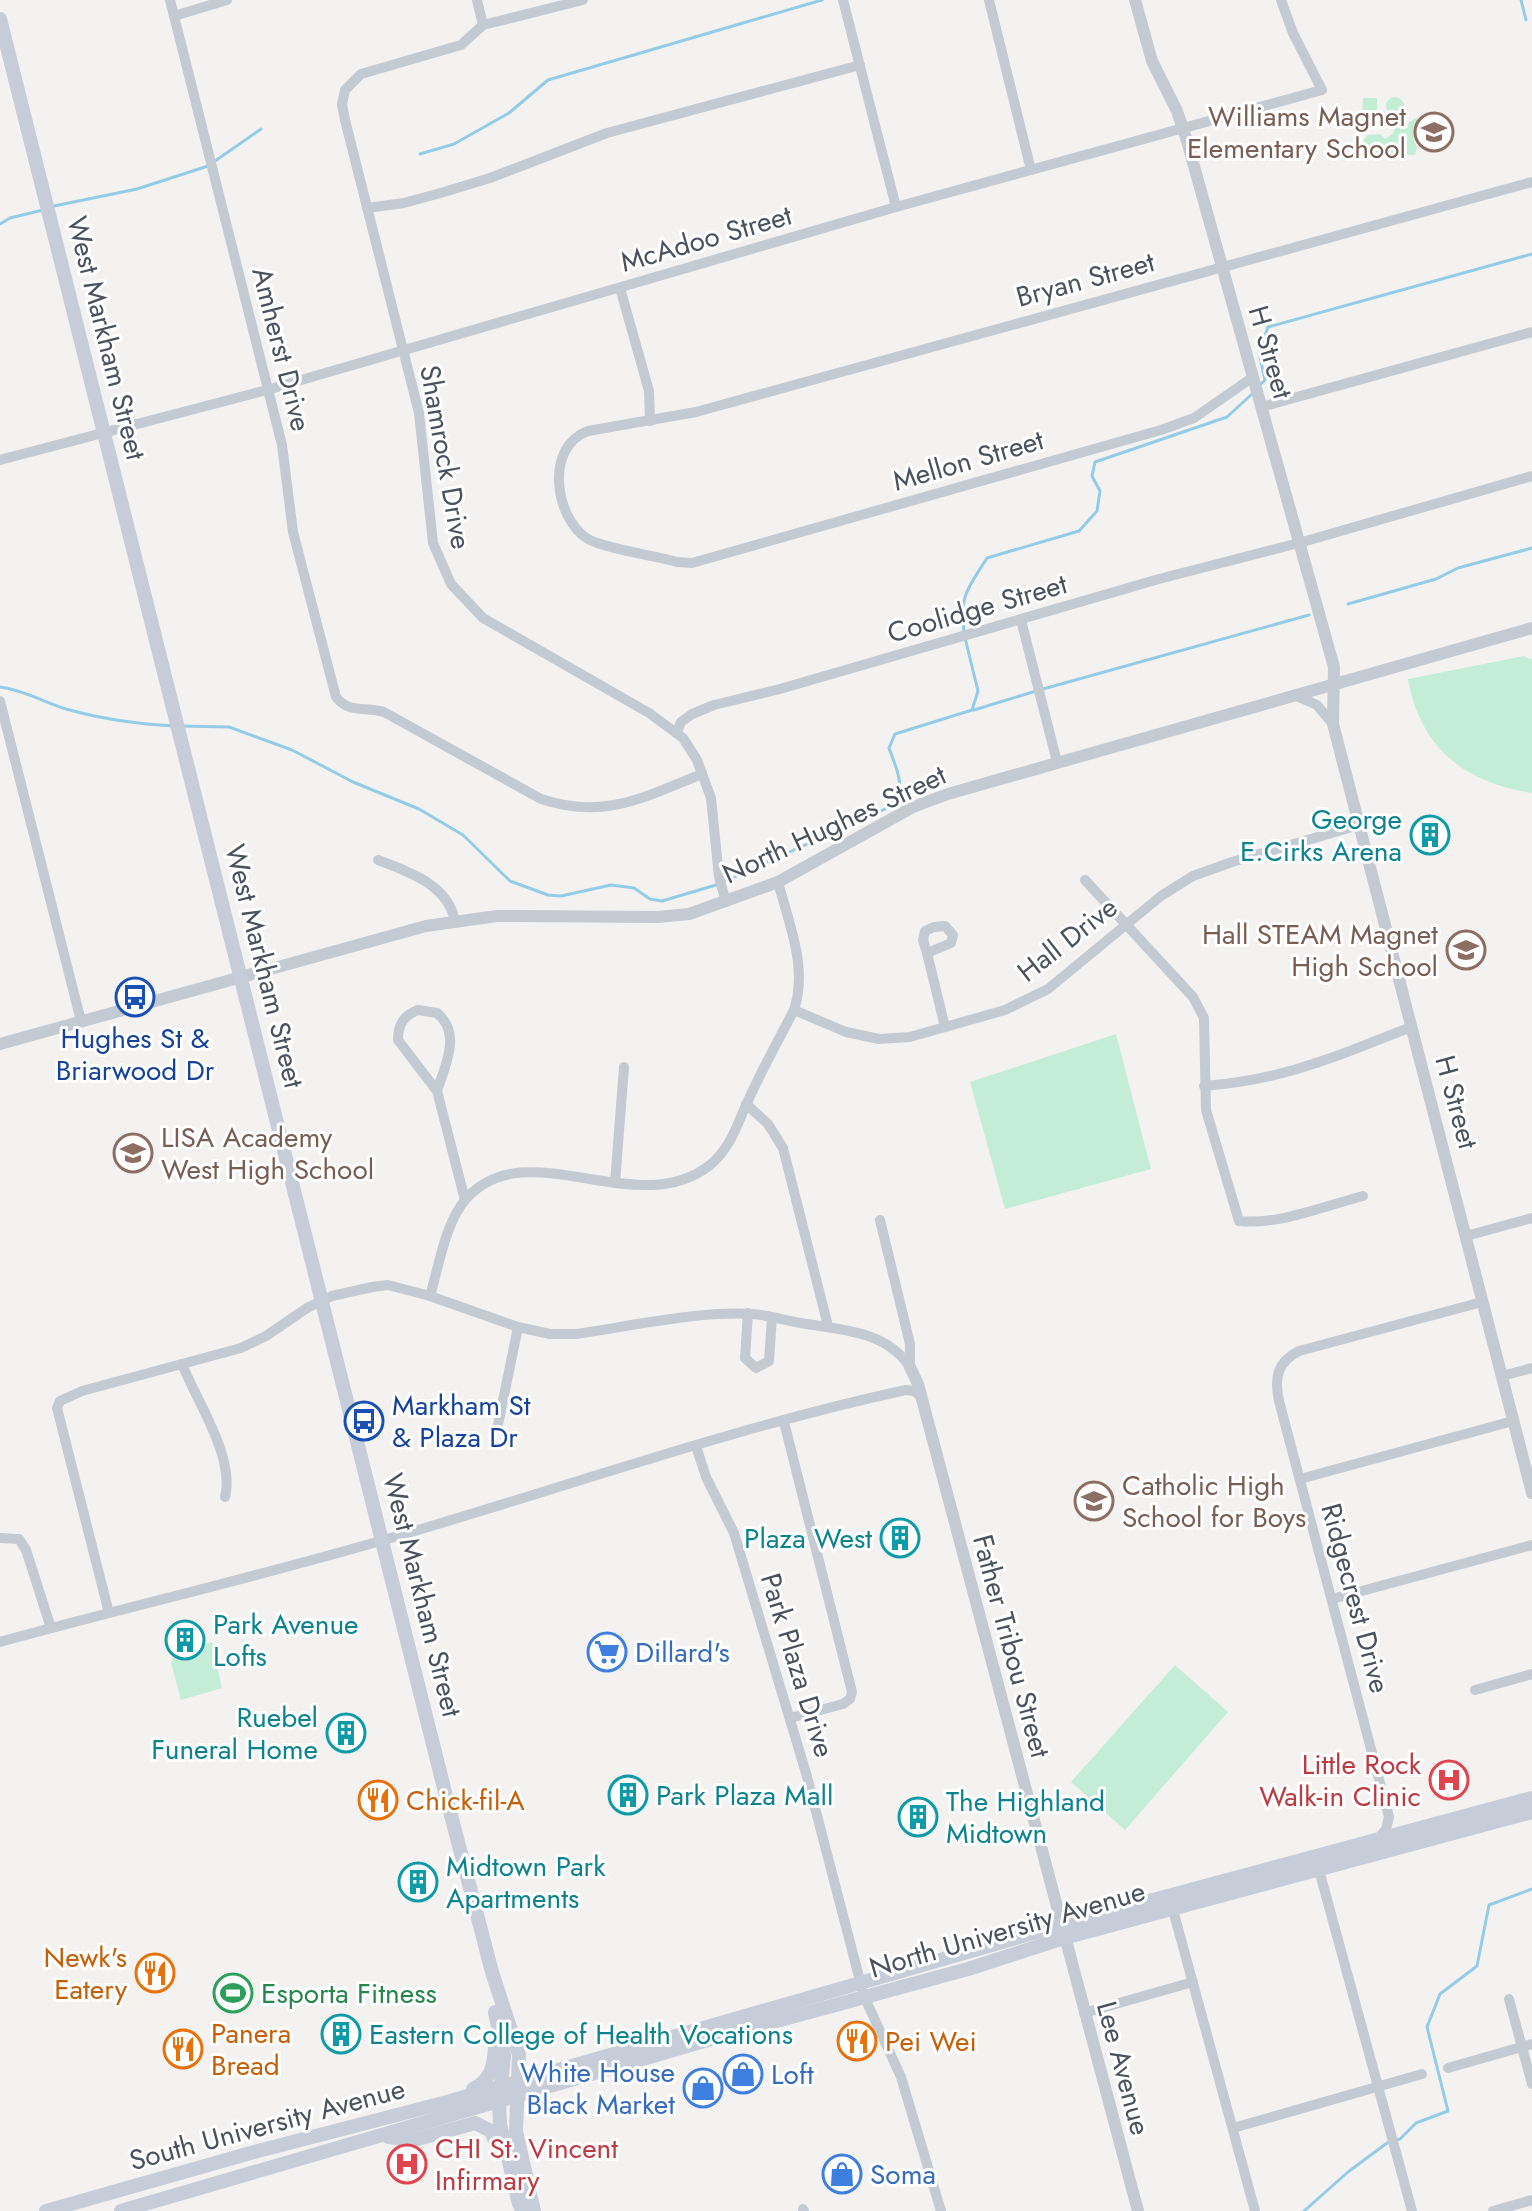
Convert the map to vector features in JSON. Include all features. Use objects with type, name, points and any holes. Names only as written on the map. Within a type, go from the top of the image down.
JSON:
[{"type":"main road","name":"West Markham Street","points":[[0,19],[492,1972],[519,2055],[516,2131],[534,2211]]},
{"type":"main road","name":"North University Avenue","points":[[499,2102],[862,1990],[1532,1798]]},
{"type":"main road","name":"North University Avenue","points":[[1063,1932],[1173,1910],[1532,1812]]},
{"type":"main road","name":"West Markham Street","points":[[492,1972],[490,1991],[503,2046],[499,2102],[502,2137],[521,2207]]},
{"type":"main road","name":"North University Avenue","points":[[500,2085],[862,1990]]},
{"type":"main road","points":[[456,2099],[487,2079],[494,2064],[496,2018]]},
{"type":"main road","name":"South University Avenue","points":[[46,2211],[500,2085]]},
{"type":"main road","name":"South University Avenue","points":[[121,2211],[499,2102]]},
{"type":"main road","points":[[379,2136],[414,2140],[475,2123],[484,2127],[495,2138],[510,2189],[521,2207]]},
{"type":"street","name":"Amherst Drive","points":[[170,0],[286,465],[293,532],[334,693],[346,707],[384,712],[541,799],[572,807],[595,809],[623,804],[702,774]]},
{"type":"street","points":[[174,16],[227,0]]},
{"type":"street","points":[[477,0],[483,25],[583,0]]},
{"type":"street","points":[[843,0],[896,207]]},
{"type":"street","points":[[989,0],[1031,170]]},
{"type":"street","name":"H Street","points":[[1135,0],[1152,61],[1183,130],[1334,667],[1333,724],[1532,1493]]},
{"type":"street","name":"McAdoo Street","points":[[0,460],[267,390],[896,207],[1322,90],[1293,33],[1281,0]]},
{"type":"street","name":"Shamrock Drive","points":[[483,25],[461,45],[361,74],[349,83],[342,104],[421,424],[433,543],[451,584],[471,608],[496,627],[677,732],[693,752],[711,798],[720,883],[726,902]]},
{"type":"street","points":[[367,208],[404,203],[444,192],[490,178],[607,133],[860,65]]},
{"type":"street","name":"Bryan Street","points":[[685,563],[588,539],[574,527],[562,496],[559,463],[563,450],[573,439],[588,431],[696,412],[1532,182]]},
{"type":"street","points":[[620,288],[649,391],[650,421]]},
{"type":"street","points":[[1260,404],[1532,332]]},
{"type":"street","name":"Mellon Street","points":[[685,563],[1161,430],[1194,418],[1254,380]]},
{"type":"street","name":"Coolidge Street","points":[[677,732],[681,722],[698,710],[1532,476]]},
{"type":"street","points":[[1021,620],[1057,762]]},
{"type":"street","name":"North Hughes Street","points":[[0,1044],[426,926],[497,916],[658,917],[689,914],[778,882],[926,801],[1532,628]]},
{"type":"street","points":[[1294,695],[1317,705],[1333,724]]},
{"type":"street","points":[[0,701],[6,746],[81,1021]]},
{"type":"street","name":"Hall Drive","points":[[794,1010],[870,1039],[910,1037],[1005,1010],[1035,997],[1170,890],[1193,876],[1359,825]]},
{"type":"street","points":[[378,860],[402,869],[443,894],[452,908],[455,921]]},
{"type":"street","points":[[1085,880],[1193,997],[1203,1012],[1206,1110],[1239,1221],[1278,1218],[1363,1196]]},
{"type":"street","points":[[430,1296],[451,1227],[465,1200],[485,1184],[522,1172],[655,1186],[695,1174],[727,1148],[800,992],[800,970],[778,882]]},
{"type":"street","points":[[927,953],[945,1027]]},
{"type":"street","points":[[437,1091],[451,1045],[450,1030],[437,1013],[418,1010],[404,1018],[398,1030],[398,1040],[437,1091],[465,1200]]},
{"type":"street","points":[[1204,1086],[1256,1080],[1317,1063],[1412,1027]]},
{"type":"street","points":[[615,1183],[624,1067]]},
{"type":"street","points":[[746,1104],[768,1124],[783,1148],[828,1326]]},
{"type":"street","points":[[1466,1236],[1532,1218]]},
{"type":"street","points":[[880,1220],[910,1344],[910,1367]]},
{"type":"street","points":[[109,1613],[58,1403],[63,1397],[82,1391],[254,1343],[299,1312],[322,1301],[388,1285],[430,1296],[518,1327],[564,1335],[748,1313],[849,1330],[881,1340],[900,1354],[910,1367]]},
{"type":"street","name":"Ridgecrest Drive","points":[[1389,1817],[1276,1389],[1277,1373],[1285,1359],[1306,1348],[1482,1302]]},
{"type":"street","points":[[748,1313],[745,1358],[751,1366],[761,1367],[769,1361],[772,1317]]},
{"type":"street","points":[[498,1425],[518,1327]]},
{"type":"street","points":[[182,1364],[225,1462],[225,1497]]},
{"type":"street","name":"Father Tribou Street","points":[[910,1367],[1063,1932]]},
{"type":"street","points":[[1502,1376],[1532,1368]]},
{"type":"street","points":[[0,1642],[383,1541],[784,1422],[906,1390],[920,1396]]},
{"type":"street","points":[[1300,1479],[1513,1421]]},
{"type":"street","points":[[784,1422],[852,1692],[848,1702],[790,1718]]},
{"type":"street","name":"Park Plaza Drive","points":[[696,1446],[706,1477],[734,1533],[790,1718],[862,1990],[901,2077],[941,2211]]},
{"type":"street","points":[[0,1538],[19,1539],[26,1550],[51,1628]]},
{"type":"street","points":[[1332,1599],[1532,1545]]},
{"type":"street","points":[[1475,1690],[1532,1674]]},
{"type":"street","points":[[1376,1842],[1386,1829],[1389,1817],[1416,1831]]},
{"type":"street","points":[[1319,1870],[1412,2211]]},
{"type":"street","points":[[1173,1910],[1255,2211]]},
{"type":"street","name":"Lee Avenue","points":[[1063,1932],[1138,2211]]},
{"type":"street","points":[[1084,2013],[1193,1982]]},
{"type":"street","points":[[1509,1999],[1527,2046],[1532,2084]]},
{"type":"street","points":[[1448,2068],[1527,2046]]},
{"type":"street","points":[[1233,2128],[1422,2074]]},
{"type":"street","points":[[1493,2211],[1532,2200]]},
{"type":"green space","points":[[1395,97],[1404,106],[1395,115],[1386,106]]},
{"type":"green space","points":[[1363,98],[1377,98],[1377,124],[1362,123]]},
{"type":"green space","points":[[1416,118],[1425,128],[1413,138],[1417,148],[1415,155],[1363,154],[1364,139],[1368,135],[1380,134],[1385,139],[1393,133],[1397,123],[1408,128],[1409,122]]},
{"type":"green space","points":[[1524,656],[1532,660],[1532,793],[1486,781],[1449,758],[1423,725],[1408,679]]},
{"type":"green space","points":[[1116,1034],[1151,1169],[1005,1209],[970,1082]]},
{"type":"green space","points":[[212,1642],[222,1688],[181,1700],[171,1663],[176,1653]]},
{"type":"green space","points":[[1175,1665],[1228,1712],[1125,1830],[1071,1782]]},
{"type":"waterway","points":[[420,154],[454,144],[509,113],[548,80],[822,0]]},
{"type":"waterway","points":[[1521,0],[1526,20]]},
{"type":"waterway","points":[[215,161],[261,129]]},
{"type":"waterway","points":[[54,206],[137,189],[208,166]]},
{"type":"waterway","points":[[0,224],[10,218],[43,210]]},
{"type":"waterway","points":[[1260,385],[1265,380],[1259,353],[1268,327],[1532,254]]},
{"type":"waterway","points":[[964,631],[964,600],[970,584],[987,558],[1079,531],[1097,511],[1100,491],[1092,476],[1095,462],[1227,417],[1252,394]]},
{"type":"waterway","points":[[1348,604],[1436,579],[1458,568],[1532,548]]},
{"type":"waterway","points":[[1043,689],[1309,615]]},
{"type":"waterway","points":[[723,882],[885,809],[899,787],[898,773],[889,748],[895,734],[972,710],[978,691],[965,638]]},
{"type":"waterway","points":[[0,687],[93,716],[174,726]]},
{"type":"waterway","points":[[974,710],[1036,691]]},
{"type":"waterway","points":[[181,726],[229,727],[292,750],[353,782],[419,809],[463,835],[510,881],[548,895],[561,896],[611,885],[634,888],[650,899],[662,901],[716,885]]},
{"type":"waterway","points":[[1304,2211],[1387,2143],[1400,2139],[1416,2123],[1448,2111],[1427,2027],[1440,1994],[1477,1966],[1489,1905],[1532,1889]]},
{"type":"place","name":"Williams Magnet Elementary School","points":[[1434,132]]},
{"type":"place","name":"George E.Cirks Arena","points":[[1430,835]]},
{"type":"place","name":"Hall STEAM Magnet High School","points":[[1466,950]]},
{"type":"place","name":"Hughes St & Briarwood Dr","points":[[135,997]]},
{"type":"place","name":"LISA Academy West High School","points":[[133,1153]]},
{"type":"place","name":"Markham St & Plaza Dr","points":[[364,1421]]},
{"type":"place","name":"Catholic High School for Boys","points":[[1094,1501]]},
{"type":"place","name":"Plaza West","points":[[900,1538]]},
{"type":"place","name":"Park Avenue Lofts","points":[[185,1640]]},
{"type":"place","name":"Dillard's","points":[[607,1652]]},
{"type":"place","name":"Ruebel Funeral Home","points":[[346,1733]]},
{"type":"place","name":"Little Rock Walk-in Clinic","points":[[1449,1780]]},
{"type":"place","name":"Park Plaza Mall","points":[[628,1795]]},
{"type":"place","name":"Chick-fil-A","points":[[378,1800]]},
{"type":"place","name":"The Highland Midtown","points":[[918,1817]]},
{"type":"place","name":"Midtown Park Apartments","points":[[418,1882]]},
{"type":"place","name":"Newk's Eatery","points":[[155,1973]]},
{"type":"place","name":"Esporta Fitness","points":[[233,1993]]},
{"type":"place","name":"Eastern College of Health Vocations","points":[[341,2034]]},
{"type":"place","name":"Pei Wei","points":[[857,2041]]},
{"type":"place","name":"Panera Bread","points":[[183,2049]]},
{"type":"place","name":"Loft","points":[[743,2074]]},
{"type":"place","name":"White House Black Market","points":[[703,2088]]},
{"type":"place","name":"CHI St. Vincent Infirmary","points":[[407,2164]]},
{"type":"place","name":"Soma","points":[[842,2174]]}]
